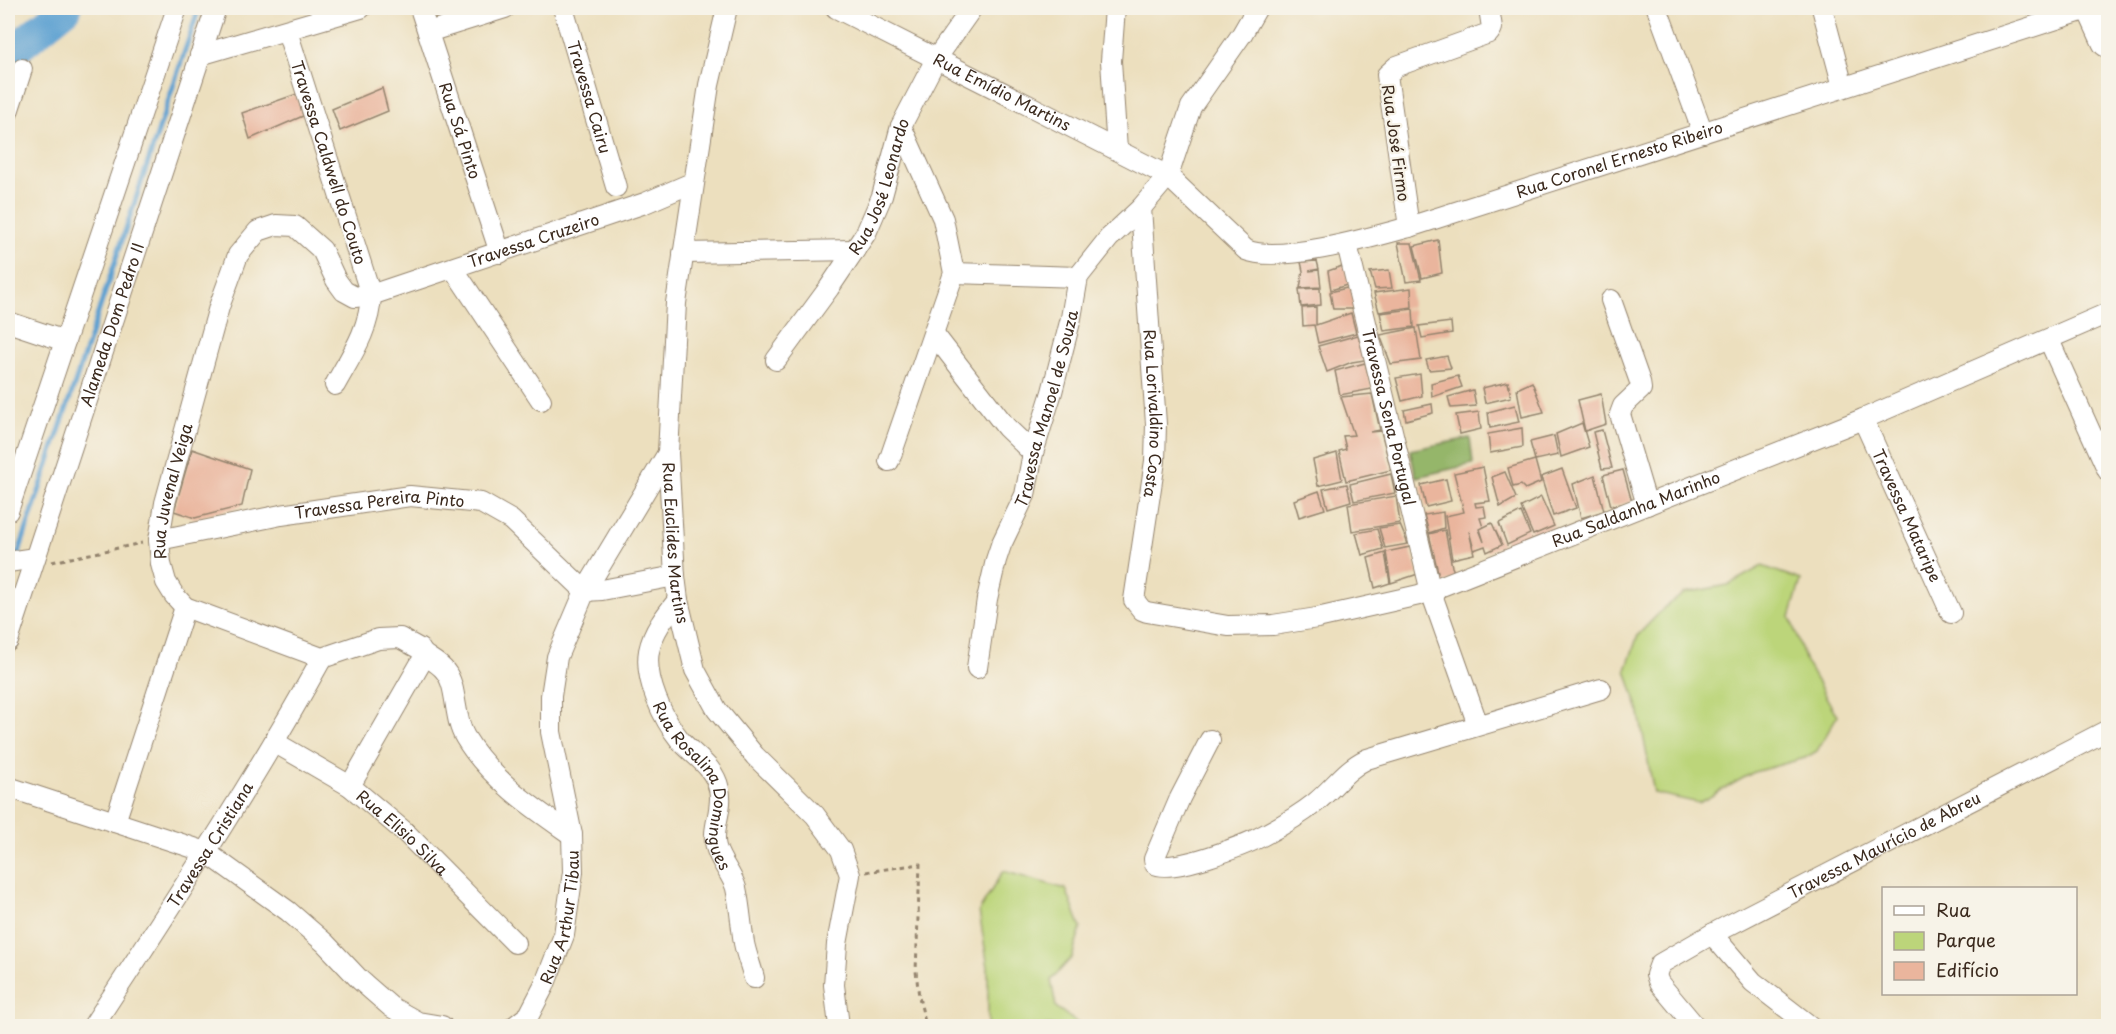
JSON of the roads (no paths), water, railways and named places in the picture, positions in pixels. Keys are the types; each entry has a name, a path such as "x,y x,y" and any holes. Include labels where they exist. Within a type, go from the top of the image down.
{"main road":[{"path":"2092,8 2109,40"}],"street":[{"path":"8,511 177,8"},
{"name":"Alameda Dom Pedro II","path":"8,640 25,561 216,8"},
{"path":"200,55 361,8"},
{"name":"Rua Sá Pinto","path":"420,8 500,253"},
{"path":"428,32 505,8"},
{"name":"Travessa Cairu","path":"563,8 616,187"},
{"name":"Rua Euclides Martins","path":"727,8 709,85 676,303 668,453 675,576 678,600 695,670 717,710 748,748 815,815 841,850 850,875 837,944 834,985 838,1026"},
{"name":"Rua Emídio Martins","path":"836,8 1168,176"},
{"name":"Rua José Leonardo","path":"776,360 866,233 882,196 901,126 936,58 972,8"},
{"path":"1115,8 1112,61 1117,150"},
{"path":"1168,176 1191,107 1242,34 1257,8"},
{"path":"1657,8 1703,133"},
{"path":"1822,8 1843,87"},
{"name":"Rua Coronel Ernesto Ribeiro","path":"1168,176 1246,250 1253,253 1281,254 1347,244 1409,227 2092,8"},
{"name":"Rua José Firmo","path":"1409,227 1386,75 1398,66 1489,33 1492,28 1490,14"},
{"name":"Travessa Caldwell do Couto","path":"287,31 371,295"},
{"path":"8,112 22,69"},
{"path":"889,461 954,273 943,219 901,126"},
{"name":"Travessa Manoel de Souza","path":"976,668 996,560 1025,495 1033,453 1068,329 1077,277 1109,238 1142,208 1168,176"},
{"name":"Travessa Cruzeiro","path":"371,295 645,204 694,182"},
{"name":"Rua Lorivaldino Costa","path":"1142,208 1156,433 1155,461 1134,600 1142,610 1147,612"},
{"name":"Rua Juvenal Veiga","path":"185,607 166,582 161,564 159,540 165,503 219,307 238,255 258,231 276,225 295,226 322,250 336,280 344,291 355,297 371,295"},
{"name":"Travessa Sena Portugal","path":"1347,244 1431,592 1478,725"},
{"path":"683,253 855,250"},
{"path":"453,268 541,400"},
{"path":"954,273 1077,277"},
{"path":"335,385 364,331 371,295"},
{"path":"1611,300 1640,382 1641,389 1623,406 1620,414 1647,505"},
{"name":"Rua Saldanha Marinho","path":"1147,612 1228,626 1273,625 1317,618 1431,592 1863,419 2109,314"},
{"path":"8,322 65,341"},
{"path":"934,334 1006,427 1033,453"},
{"path":"2049,340 2109,471"},
{"name":"Travessa Mataripe","path":"1863,419 1951,613"},
{"name":"Rua Arthur Tibau","path":"515,1026 529,1015 544,986 564,934 573,872 572,835 551,732 550,696 557,657 585,591 668,453"},
{"name":"Travessa Pereira Pinto","path":"159,540 281,514 410,496 481,503 511,520 585,591"},
{"path":"585,591 602,590 675,576"},
{"name":"Rua Rosalina Domingues","path":"678,600 658,627 649,652 649,671 656,699 667,720 680,739 711,770 717,781 720,803 716,846 721,861 736,887 744,944 754,978"},
{"path":"115,822 185,607 322,658 378,639 400,638 416,645 423,654 444,670 450,679 456,715 463,734 488,768 546,817 572,835"},
{"path":"350,786 423,659 423,654"},
{"name":"Travessa Cristiana","path":"93,1026 206,852 274,742 322,658"},
{"path":"1210,740 1180,798 1154,859 1155,864 1159,866 1174,866 1221,853 1264,836 1315,804 1355,764 1367,759 1601,689"},
{"name":"Travessa Maurício de Abreu","path":"1695,1026 1659,983 1656,975 1660,963 2109,730"},
{"name":"Rua Elisio Silva","path":"274,742 350,786 406,833 515,943"},
{"path":"8,787 206,852 288,911 325,943 360,980 391,1007 418,1022 442,1026"},
{"path":"1712,934 1753,982 1810,1026"}],"waterway":[{"path":"8,59 18,47 66,8"},
{"path":"18,555 199,8"},
{"path":"8,588 15,566"}]}
